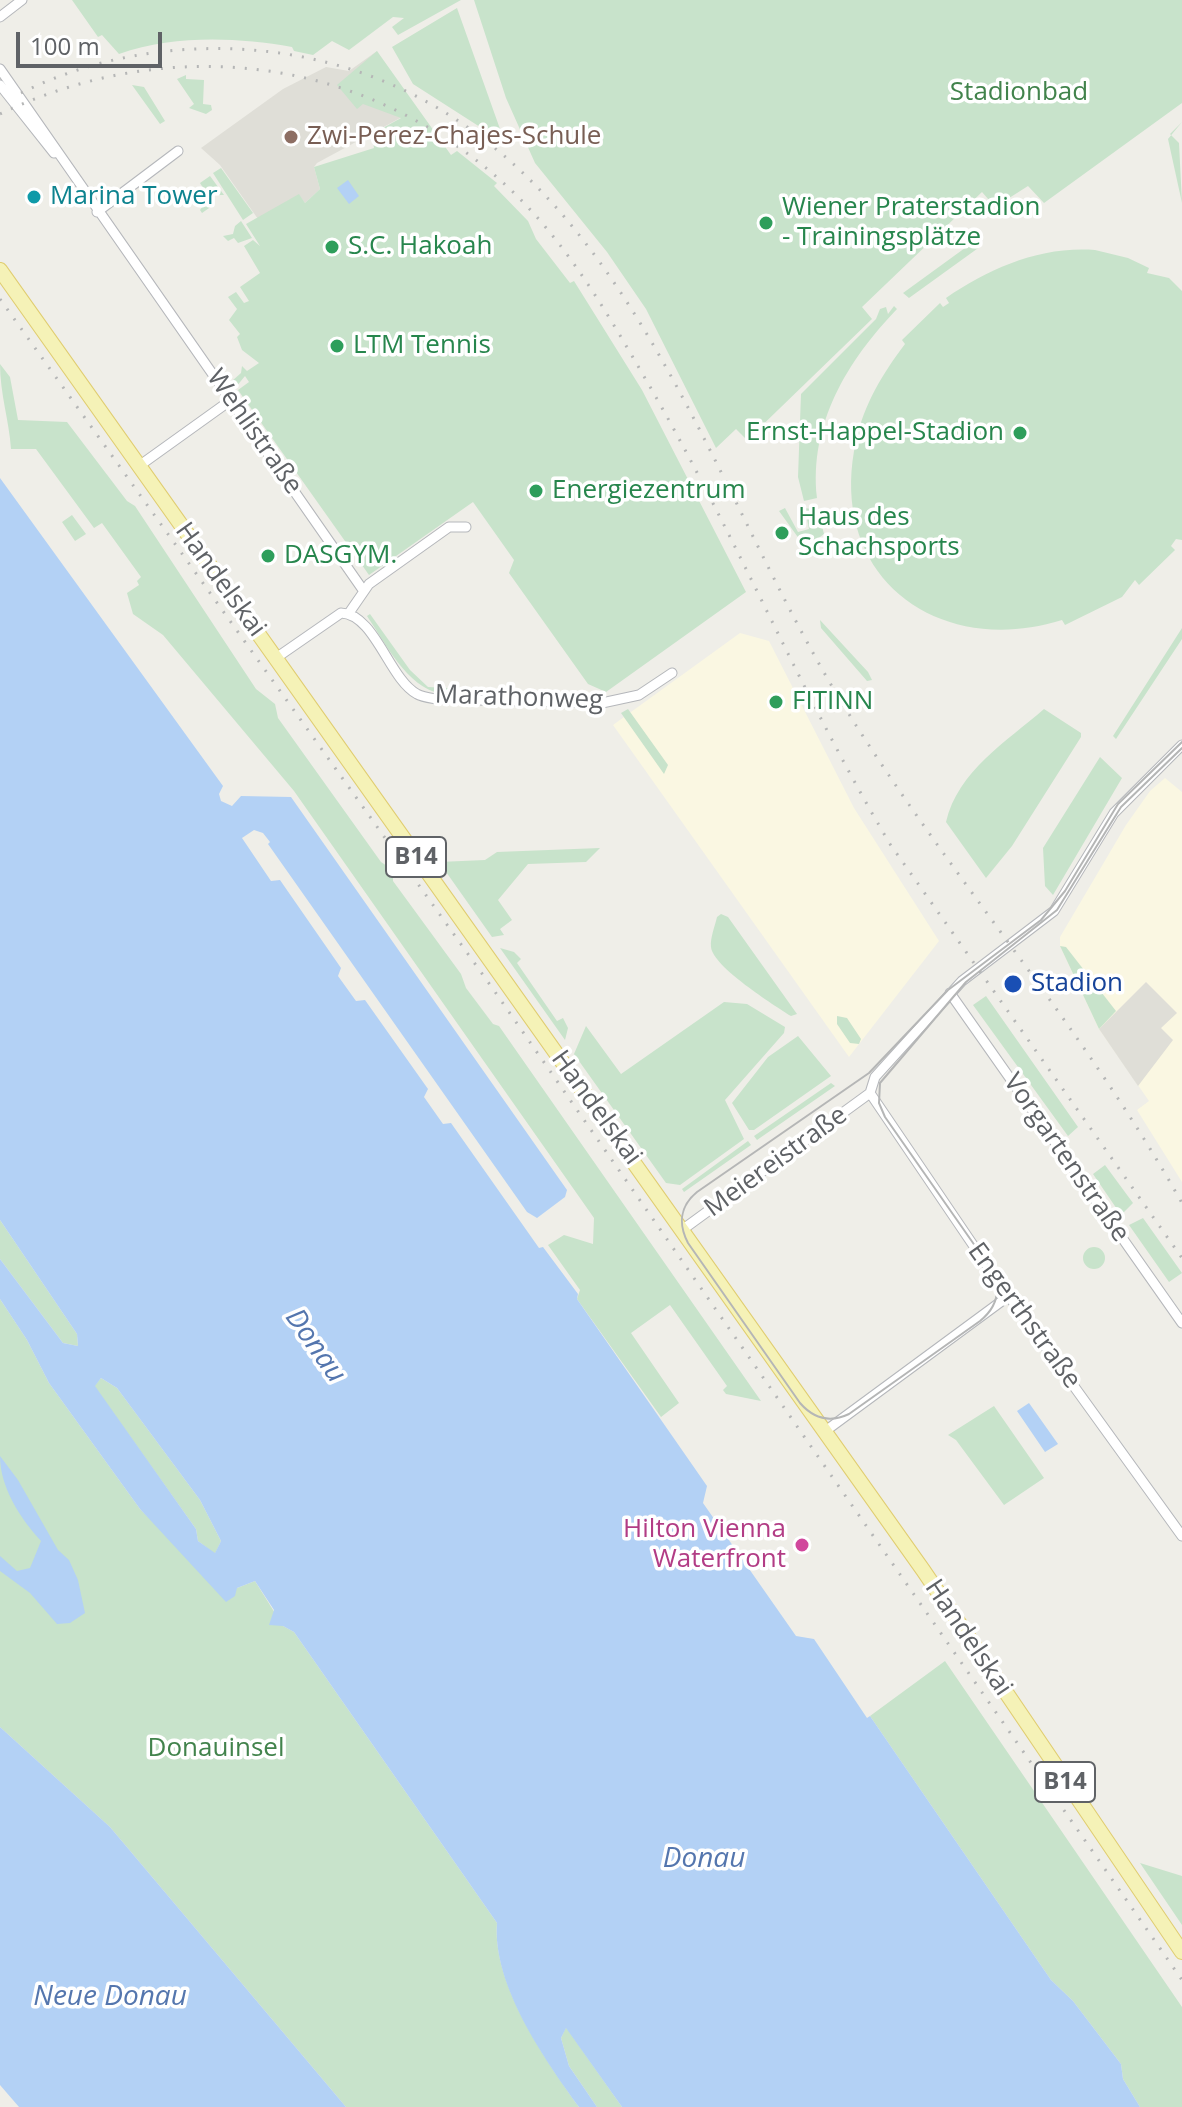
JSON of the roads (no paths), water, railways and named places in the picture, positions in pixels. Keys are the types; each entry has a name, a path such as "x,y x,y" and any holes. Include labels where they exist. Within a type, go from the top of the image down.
{"main road":[{"name":"Handelskai","path":"0,270 923,1570 1182,1952"}],"street":[{"path":"0,17 22,0"},
{"name":"Wehlistraße","path":"0,69 363,590"},
{"name":"Wehlistraße","path":"0,85 72,174"},
{"path":"97,212 178,151"},
{"path":"139,466 231,400"},
{"path":"276,658 334,617 349,613 363,590 449,527 466,527"},
{"name":"Marathonweg","path":"349,613 365,625 404,682 417,694 436,699 602,703 639,695 672,673"},
{"path":"870,1093 875,1077 950,993 1054,911 1114,813 1182,745"},
{"name":"Vorgartenstraße","path":"950,993 1182,1323"},
{"name":"Meiereistraße","path":"682,1230 870,1093"},
{"name":"Engerthstraße","path":"870,1093 879,1112 1182,1536"},
{"path":"824,1432 1010,1295"}],"water":[{"path":"348,180 359,196 349,204 337,188"},
{"name":"Donau","path":"0,478 223,786 219,794 221,801 232,806 241,796 291,797 567,1190 565,1197 537,1218 527,1212 268,844 270,842 263,833 254,830 242,838 271,881 280,880 341,968 338,976 356,1001 365,1000 428,1089 424,1097 443,1124 451,1123 539,1248 543,1247 578,1294 577,1299 707,1486 703,1503 796,1636 814,1639 867,1718 870,1716 1051,1980 1073,2001 1121,2064 1123,2079 1140,2107 622,2107 566,2028 561,2038 569,2066 597,2107 579,2107 523,2020 503,1971 497,1923 294,1632 283,1626 269,1625 274,1610 255,1581 237,1588 235,1596 226,1602 140,1509 49,1383 27,1340 0,1299 0,1259 63,1343 78,1346 77,1334 0,1220","holes":["101,1378 117,1388 200,1500 221,1541 215,1553 198,1541 196,1529 95,1386"]},
{"path":"1029,1403 1058,1444 1045,1452 1017,1411"},
{"path":"0,1456 18,1480 58,1550 69,1560 78,1580 85,1613 70,1623 57,1624 30,1593 0,1571 0,1556 17,1571 30,1568 41,1541 7,1490"},
{"name":"Neue Donau","path":"0,1727 110,1827 346,2107 19,2107 0,2085"}],"tram line":[{"path":"1182,742 1118,804 1065,891 1041,920 948,990 869,1073 697,1192 687,1203 682,1222 688,1243 800,1403 811,1413 829,1419 849,1414 990,1311 997,1293 994,1273 885,1117 879,1103 880,1083 966,982 1057,910 1121,807 1182,748"}],"railway":[{"path":"21,93 87,67 121,58 191,49 263,51 298,56 407,92 497,150 573,227 636,317 692,415 794,617 847,711 930,834 1104,1077 1182,1203"},
{"path":"0,114 66,88 134,72 204,66 275,72 340,88 402,114 460,148 512,191 567,255 642,373 890,844 1182,1258"},
{"path":"0,299 493,989 1182,1980"}],"place":[{"name":"Zwi-Perez-Chajes-Schule","path":"291,137"},
{"name":"Marina Tower","path":"34,197"},
{"name":"Wiener Praterstadion - Trainingsplätze","path":"766,223"},
{"name":"S.C. Hakoah","path":"332,247"},
{"name":"LTM Tennis","path":"337,346"},
{"name":"Ernst-Happel-Stadion","path":"1020,433"},
{"name":"Energiezentrum","path":"536,491"},
{"name":"Haus des Schachsports","path":"782,533"},
{"name":"DASGYM.","path":"268,556"},
{"name":"FITINN","path":"776,702"},
{"name":"Stadion","path":"1013,984"},
{"name":"Hilton Vienna Waterfront","path":"802,1545"}],"park label":[{"name":"Stadionbad","path":"1019,93"},
{"name":"Donauinsel","path":"216,1749"}]}
